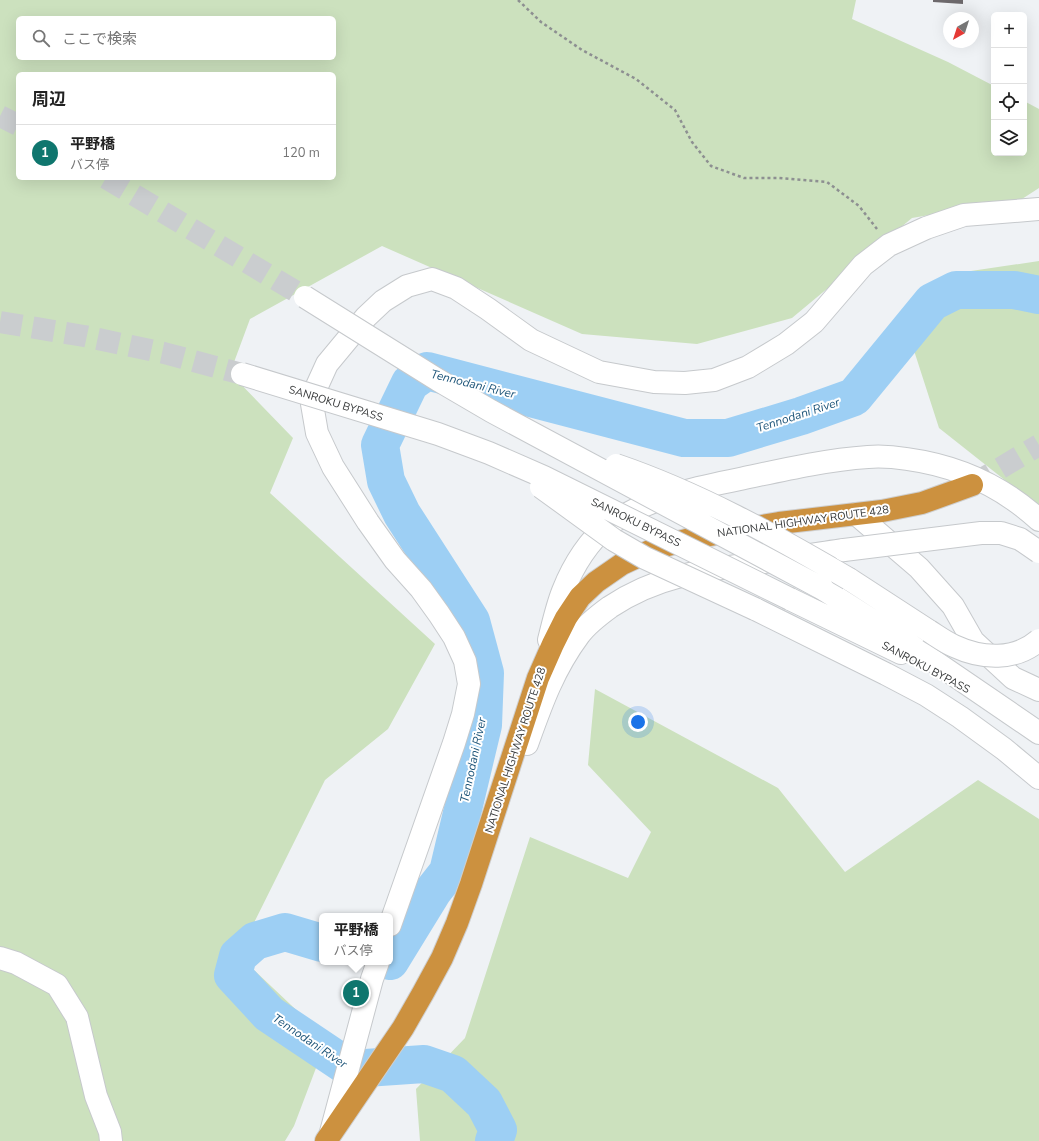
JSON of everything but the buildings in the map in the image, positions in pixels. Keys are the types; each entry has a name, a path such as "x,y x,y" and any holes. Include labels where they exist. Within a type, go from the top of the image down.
{"highway":[{"name":"NATIONAL HIGHWAY ROUTE 428","path":"329,1139 390,1047 423,993 442,958 471,884 538,678 566,618 580,597 596,582 622,564 654,549 693,538 779,523 882,511 922,503 972,485"}],"street":[{"path":"393,916 454,743 463,714 469,684 465,661 454,637 421,589 395,560 368,522 333,467 317,433 312,404 317,386 327,364 366,317 383,301 407,286 432,279 456,288 531,340 598,372 654,382 685,383 714,380 748,366 786,344 814,322 863,265 889,245 926,228 964,215 1039,209"},
{"name":"SANROKU BYPASS","path":"305,298 491,411 823,589 900,638 1039,733"},
{"name":"SANROKU BYPASS","path":"242,374 438,434 544,477 892,648 1012,714"},
{"path":"550,443 674,487 734,514 797,548 849,579 953,645 973,653 995,656 1014,654 1032,646 1039,640"},
{"path":"488,453 520,472 614,540 645,558 755,609 926,695 960,716 1004,749 1039,778"},
{"path":"538,678 563,590 576,564 590,542 610,524 635,509 666,496 701,487 842,459 870,457 896,458 924,461 972,476 1011,498 1039,520"},
{"path":"856,514 919,568 953,606 973,641 1013,678 1039,690"},
{"path":"471,884 492,841 553,676 565,654 580,634 597,616 618,602 639,590 663,580 715,568 981,533 1001,534 1020,540 1039,552"},
{"path":"0,958 16,963 57,985 77,1017 96,1096 110,1132 111,1141"},
{"path":"329,1139 377,965"}],"path":[{"path":"518,0 541,22 582,50 636,79 674,110 692,142 711,166 744,178 779,178 827,182 859,206 889,245"}],"green space":[{"path":"0,0 856,0 852,19 948,62 991,84 991,156 1027,156 1027,103 1039,109 1039,188 1022,199 912,218 792,318 697,344 582,334 382,246 250,319 230,373 293,438 270,493 435,644 388,729 325,780 238,955 327,1039 294,1126 285,1141 0,1141"},
{"path":"1039,261 1039,507 939,428 908,332 944,275"},
{"path":"595,689 778,788 845,872 978,780 1039,819 1039,1141 420,1141 416,1089 465,1038 530,837 628,878 651,832 588,765"}],"waterway":[{"name":"Tennodani River","path":"393,956 433,891 448,872 483,725 485,673 471,621 402,514 386,481 380,445 410,383 427,371 684,438 728,438 801,416 854,397 932,302 956,290 1014,290 1039,295"},
{"name":"Tennodani River","path":"319,942 285,932 255,941 238,956 233,975 269,1014 351,1069 424,1064 453,1074 484,1103 498,1130 494,1141"}],"tunnel":[{"path":"0,116 16,124"},
{"path":"109,180 305,297"},
{"path":"0,322 84,336 164,353 242,374"},
{"path":"972,485 1039,445"}],"place":[{"name":"平野橋","path":"356,993"}]}
